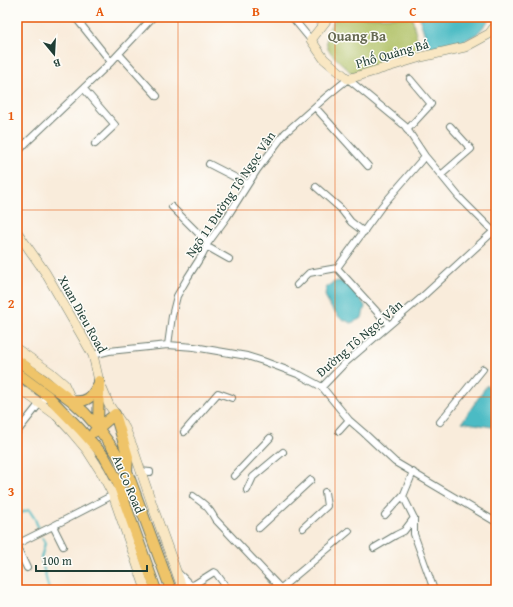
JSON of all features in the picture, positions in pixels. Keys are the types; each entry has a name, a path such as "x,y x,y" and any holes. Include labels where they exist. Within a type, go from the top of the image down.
{"main road":[{"name":"Au Co Road","path":"17,360 72,401 85,413 115,451 127,471 171,590"},
{"name":"Au Co Road","path":"17,373 48,396 104,456 116,478 156,590"},
{"path":"72,401 82,401 92,396 99,381"},
{"path":"98,428 99,381"},
{"path":"88,438 115,414 128,457 127,471"}],"street":[{"path":"75,17 111,62"},
{"path":"17,153 119,54 153,17"},
{"path":"292,17 311,40 329,17"},
{"name":"Phố Quảng Bá","path":"311,40 324,59 348,79 422,57 464,47 489,34 496,25"},
{"path":"119,54 157,96"},
{"path":"348,79 405,126 425,156 459,197 495,230"},
{"name":"Ngõ 11 Đường Tô Ngọc Vân","path":"168,345 172,316 177,296 207,244 227,217 257,170 278,147 285,133 348,79"},
{"path":"407,130 431,104 410,79"},
{"path":"84,89 115,125 95,144"},
{"path":"315,107 368,166"},
{"path":"441,175 471,148 450,126"},
{"path":"297,285 310,272 337,268 382,206 425,156"},
{"path":"209,164 248,184"},
{"path":"316,187 340,208 351,222 364,232"},
{"path":"172,206 207,244 229,259"},
{"name":"Đường Tô Ngọc Vân","path":"93,355 109,351 168,345 194,347 247,356 263,361 300,374 322,387 344,364 426,294 495,230"},
{"name":"Xuan Dieu Road","path":"17,232 45,272 93,355 99,381 109,405 115,414"},
{"path":"337,268 389,325"},
{"name":"Au Co Road","path":"17,349 50,372 64,384 72,401"},
{"path":"440,422 484,369"},
{"name":"Au Co Road","path":"17,387 56,415 87,450 101,472 113,495 146,590"},
{"path":"322,387 349,420 364,432 395,462 496,522"},
{"path":"184,432 218,393 232,398"},
{"path":"17,432 40,403 48,396"},
{"name":"Au Co Road","path":"115,414 125,428 133,448 184,590"},
{"path":"339,431 349,420"},
{"path":"234,476 270,438"},
{"path":"247,490 253,477 283,452"},
{"path":"140,471 150,472"},
{"path":"385,515 403,496 413,472"},
{"path":"259,528 311,480"},
{"path":"303,528 327,506 324,492"},
{"path":"17,544 113,495"},
{"path":"192,496 209,509 215,519 282,589 349,531"},
{"path":"403,496 414,518 414,534 434,590"},
{"path":"374,548 404,531 414,518"},
{"path":"53,526 63,546"},
{"path":"17,547 27,568"},
{"path":"176,570 192,585 216,572 227,588"}],"green space":[{"path":"337,17 412,17 421,55 352,74 328,49 328,32"}],"water":[{"path":"419,17 492,17 477,34 462,42 433,50 430,49 428,45"},
{"path":"338,281 348,284 365,306 362,318 351,323 340,318 329,305 325,295 326,288 332,283"},
{"path":"487,385 496,395 496,416 492,427 462,422"}],"waterway":[{"path":"17,514 29,510 38,527"},
{"path":"42,538 45,543 41,558 49,590"}],"district":[{"name":"Quang Ba","path":"357,36"}]}
